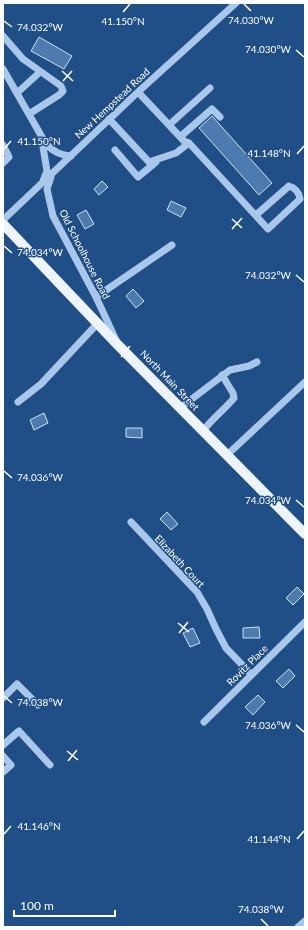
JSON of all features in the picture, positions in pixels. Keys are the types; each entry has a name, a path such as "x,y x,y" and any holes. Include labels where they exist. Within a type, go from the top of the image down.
{"main road":[{"name":"North Main Street","path":"3,224 180,408 305,534"}],"street":[{"name":"New Hempstead Road","path":"3,220 109,119 236,3"},
{"path":"3,36 23,59 61,86 63,91 29,114"},
{"path":"3,69 40,135 52,151 62,155 71,156"},
{"path":"17,93 40,72"},
{"path":"169,125 210,88"},
{"path":"138,92 180,137 189,143 268,229 300,199 299,194 293,187 289,186 256,215"},
{"path":"180,137 212,108 220,117"},
{"path":"109,119 149,162 176,153 189,143"},
{"path":"40,135 44,149 47,171 41,184"},
{"path":"3,145 9,157 3,163"},
{"path":"115,150 138,177 161,158"},
{"name":"Old Schoolhouse Road","path":"54,172 47,189 52,216 96,297 118,344"},
{"path":"96,297 172,245"},
{"path":"18,402 42,384 98,323"},
{"path":"180,408 230,370 237,367 249,366 257,362"},
{"path":"203,431 234,398 233,393 222,375"},
{"path":"226,455 305,382"},
{"name":"Elizabeth Court","path":"131,522 197,592 226,648 251,674"},
{"name":"Rovitz Place","path":"204,722 305,622"},
{"path":"3,698 18,684 38,705"},
{"path":"3,745 19,730 50,764"},
{"path":"3,756 11,764 3,772"},
{"path":"298,927 305,921"}],"building":[{"path":"39,37 72,56 64,69 31,51"},
{"path":"212,116 272,183 259,195 199,128"},
{"path":"102,181 108,187 99,195 94,189"},
{"path":"171,201 186,208 181,217 167,210"},
{"path":"86,210 94,224 85,229 77,215"},
{"path":"133,289 144,301 136,308 126,296"},
{"path":"44,413 48,423 34,430 30,420"},
{"path":"126,428 142,428 142,438 126,437"},
{"path":"167,512 178,524 171,530 160,519"},
{"path":"297,587 304,594 293,605 286,598"},
{"path":"259,627 260,638 243,638 243,628"},
{"path":"193,628 200,643 190,647 183,633"},
{"path":"289,669 295,676 283,688 276,681"},
{"path":"258,695 265,702 253,715 245,707"}]}
